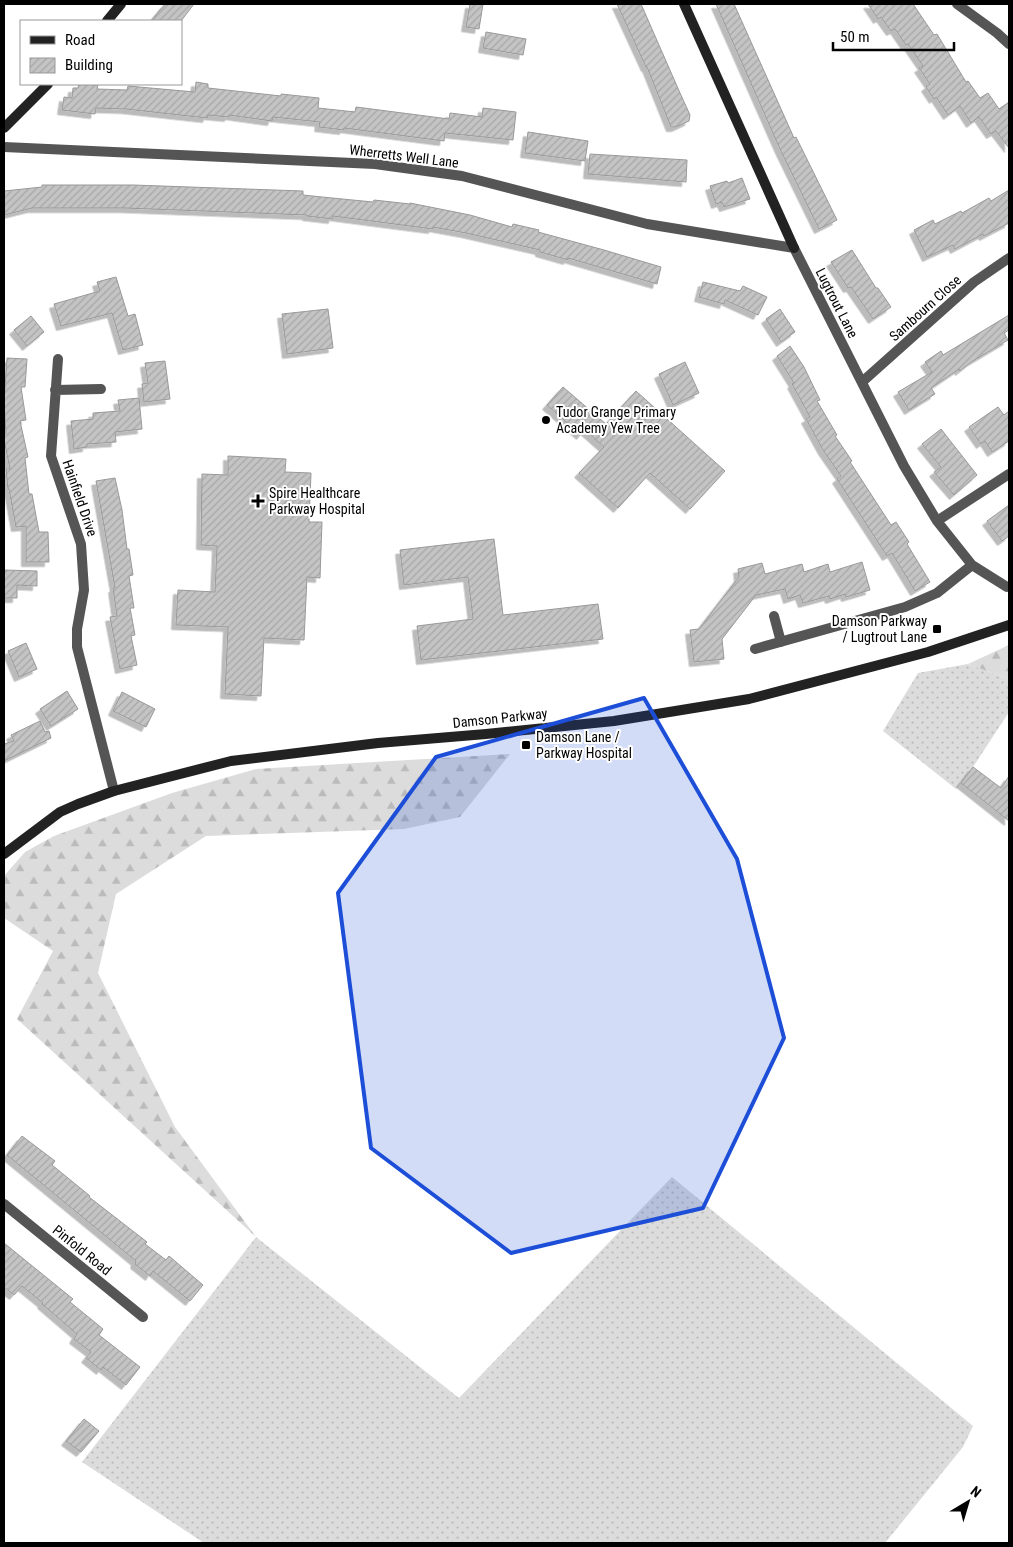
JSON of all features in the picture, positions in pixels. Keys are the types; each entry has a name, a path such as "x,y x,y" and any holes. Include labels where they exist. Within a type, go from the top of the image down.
{"street":[{"path":"108,20 121,4"},
{"name":"Lugtrout Lane","path":"684,4 794,248 904,466 937,521 972,565 1007,587"},
{"path":"957,4 1009,44"},
{"path":"4,128 47,85"},
{"name":"Wherretts Well Lane","path":"4,147 375,164 462,176 647,224 794,248"},
{"name":"Sambourn Close","path":"862,382 974,282 1009,258"},
{"name":"Hainfield Drive","path":"58,358 51,456 81,544 84,590 77,629 77,647 114,791"},
{"path":"55,390 101,389"},
{"path":"937,521 1009,474"},
{"path":"755,649 905,607 937,593 972,565"},
{"path":"774,616 782,642"},
{"name":"Damson Parkway","path":"4,854 60,812 114,791 230,761 378,743 614,721 749,699 928,652 1009,625"},
{"name":"Pinfold Road","path":"4,1204 143,1317"}],"highlighted area":[{"path":"644,698 737,859 784,1038 703,1208 511,1253 371,1148 338,893 436,757"}],"green space":[{"path":"1009,645 1009,679 968,664"},
{"path":"968,664 1009,679 1009,712 973,767 956,789 883,731 918,673"},
{"path":"510,754 460,817 404,829 206,836 116,894 98,973 175,1127 256,1237 17,1019 53,951 4,918 4,876 25,852 54,836 172,793 256,769"},
{"path":"672,1177 973,1426 963,1447 885,1543 204,1543 82,1462 256,1237 459,1398"}],"building":[{"path":"165,4 194,4 182,20 152,20"},
{"path":"470,4 483,4 479,29 466,27"},
{"path":"617,4 641,4 690,115 689,121 676,127 671,127 647,67"},
{"path":"716,4 734,4 794,138 796,137 837,220 819,229 780,149"},
{"path":"868,4 913,4 934,35 937,34 966,82 968,81 980,98 988,93 999,109 1009,102 1009,148 996,131 991,134 979,117 971,123 960,106 948,115 936,97 934,99 926,87 930,84 919,68 923,66 908,44 906,45 895,29 891,31 881,17 878,19"},
{"path":"486,32 526,39 523,55 483,48"},
{"path":"196,82 208,84 208,88 319,98 318,108 355,112 356,107 449,119 450,113 482,117 483,108 516,112 513,140 445,133 444,141 344,128 344,130 319,127 320,122 273,117 272,121 229,115 229,117 208,115 207,118 126,109 96,108 95,114 62,110 64,97 72,98 73,88 78,88 79,85 98,85 97,89 127,90 128,86 195,92"},
{"path":"528,132 588,141 585,161 525,153"},
{"path":"590,154 687,160 686,182 588,174"},
{"path":"742,178 750,199 724,207 722,202 716,204 710,186"},
{"path":"42,185 133,185 303,191 303,195 373,202 374,200 410,203 470,215 512,227 513,224 539,230 538,232 661,267 657,284 568,258 568,260 540,252 540,250 466,233 433,227 433,229 333,216 333,219 307,215 125,208 32,208 4,215 4,191 42,187"},
{"path":"1009,190 1009,223 955,249 953,245 927,257 914,230 933,220 935,224 961,211 962,213 989,198 991,201"},
{"path":"852,250 876,288 878,288 891,307 873,319 851,287 848,288 831,262"},
{"path":"116,277 128,316 135,314 143,345 123,350 112,313 61,326 54,304 100,291 97,282"},
{"path":"703,282 740,291 743,286 767,297 758,315 725,300 724,304 699,297"},
{"path":"328,309 333,348 287,354 282,314"},
{"path":"780,309 795,332 781,342 766,319"},
{"path":"1009,315 1009,330 1004,333 1008,340 931,388 935,394 909,410 898,392 932,372 925,362 941,351 943,355"},
{"path":"31,316 44,332 27,346 14,330"},
{"path":"790,346 804,367 820,400 817,401 837,435 835,436 852,461 850,462 891,525 896,522 930,582 915,591 892,553 887,556 837,479 841,476 823,450 806,419 810,417 792,384 794,383 777,356"},
{"path":"7,358 27,359 25,387 21,387 26,420 20,421 28,457 25,458 29,494 32,494 39,532 48,532 49,562 26,562 26,526 16,527 8,489 6,469 10,469 4,439 6,434 4,403"},
{"path":"165,361 170,399 144,402 142,384 148,383 145,363"},
{"path":"685,362 699,393 673,405 659,374"},
{"path":"563,387 606,424 636,391 725,471 690,509 650,473 618,508 579,473 604,447 585,430 581,435 547,405"},
{"path":"139,398 142,429 115,432 116,442 87,444 87,447 74,449 71,421 93,419 93,413 120,411 118,400"},
{"path":"998,407 1004,415 1009,411 1009,441 992,452 985,441 981,444 969,427"},
{"path":"941,429 977,475 954,495 934,472 941,467 922,444"},
{"path":"228,456 286,459 285,472 311,473 309,522 322,522 320,578 307,577 304,640 264,638 261,696 225,694 228,627 176,625 178,590 215,592 217,546 201,545 202,474 228,475"},
{"path":"115,478 133,575 129,576 134,608 130,608 135,635 131,636 137,665 120,669 110,617 117,616 113,588 115,588 96,481"},
{"path":"1009,505 1009,536 1002,541 987,521"},
{"path":"494,539 503,615 598,604 603,639 421,660 417,626 473,619 468,577 404,585 400,550"},
{"path":"862,562 870,590 846,597 845,594 830,599 829,596 803,603 800,595 788,599 785,589 756,595 722,639 724,659 694,662 690,630 699,629 739,577 738,569 762,563 765,574 802,564 804,572 828,564 830,572"},
{"path":"4,570 37,571 37,586 17,585 17,598 4,598"},
{"path":"26,643 37,669 19,677 8,651"},
{"path":"67,691 78,709 51,726 40,709"},
{"path":"122,692 155,709 146,727 113,711"},
{"path":"40,721 45,732 49,731 51,738 4,761 4,744 14,741 11,735"},
{"path":"973,767 1001,788 1009,776 1009,821 961,783"},
{"path":"22,1136 55,1161 52,1165 89,1197 147,1242 145,1244 166,1260 169,1256 203,1285 190,1301 153,1271 150,1276 135,1264 136,1261 7,1155"},
{"path":"4,1243 73,1299 70,1302 103,1329 99,1335 140,1367 126,1385 103,1367 101,1370 86,1358 91,1352 74,1339 77,1334 22,1286 14,1295 4,1287"},
{"path":"84,1419 99,1431 81,1452 66,1441"}],"place":[{"name":"Tudor Grange Primary Academy Yew Tree","path":"546,420"},
{"name":"Spire Healthcare Parkway Hospital","path":"258,501"},
{"name":"Damson Parkway / Lugtrout Lane","path":"937,629"},
{"name":"Damson Lane / Parkway Hospital","path":"526,745"}]}
